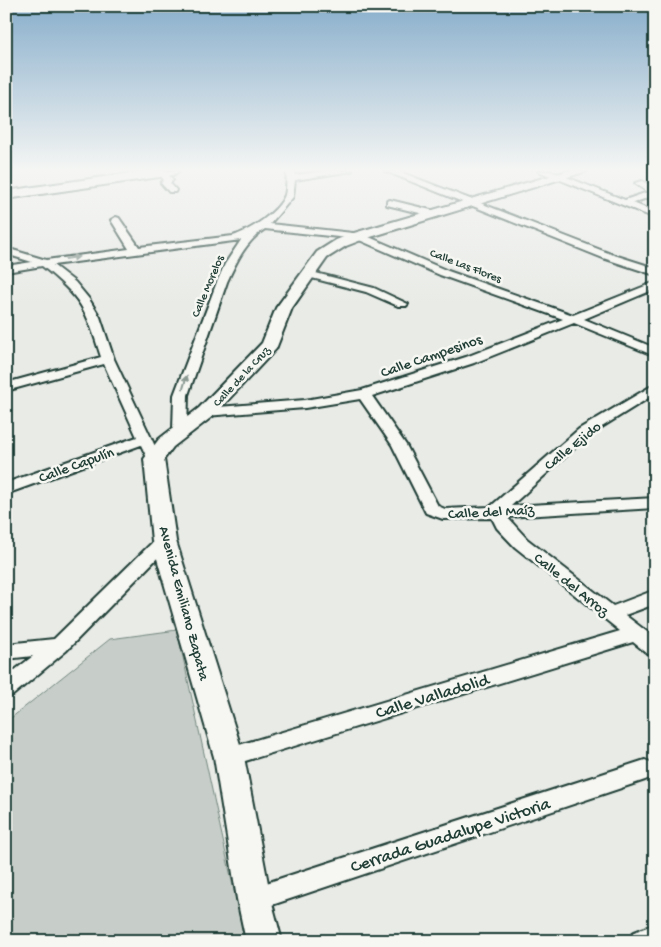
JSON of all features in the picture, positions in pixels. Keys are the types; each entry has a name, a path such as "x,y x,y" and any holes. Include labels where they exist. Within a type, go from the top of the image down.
{"main road":[{"name":"Calle de la Cruz","path":"150,449 166,443 180,430 206,412 270,346 284,308 308,274 327,252 359,236 432,215"},
{"name":"Avenida Emiliano Zapata","path":"150,449 164,541 229,757 254,899 264,941"}],"street":[{"name":"Calle Morelos","path":"180,430 181,395 188,370 230,264 250,234 263,226 273,215"},
{"path":"504,215 607,256 655,272"},
{"path":"116,220 136,251"},
{"name":"Calle Las Flores","path":"263,226 359,236 444,273 573,319 655,352"},
{"path":"6,269 44,262 234,239 250,234"},
{"path":"6,251 44,262"},
{"name":"Avenida Emiliano Zapata","path":"44,262 71,284 94,317 108,359 150,449"},
{"path":"308,274 370,290 402,304"},
{"name":"Calle Campesinos","path":"206,412 305,404 364,394 470,360 655,286"},
{"path":"6,387 108,359"},
{"name":"Calle Ejido","path":"496,511 584,432 655,388"},
{"name":"Calle del Maíz","path":"364,394 399,445 432,509 443,514 655,502"},
{"name":"Calle Capulín","path":"6,489 150,449"},
{"name":"Calle del Arroz","path":"496,511 503,524 521,543 655,649"},
{"path":"6,689 59,646 164,541"},
{"path":"610,614 655,597"},
{"name":"Calle Valladolid","path":"229,757 635,634"},
{"path":"6,652 59,646"},
{"name":"Cerrada Guadalupe Victoria","path":"254,899 645,770"},
{"path":"643,941 655,936"}],"shaded area":[{"path":"177,630 245,941 6,941 6,722 110,639"}]}
